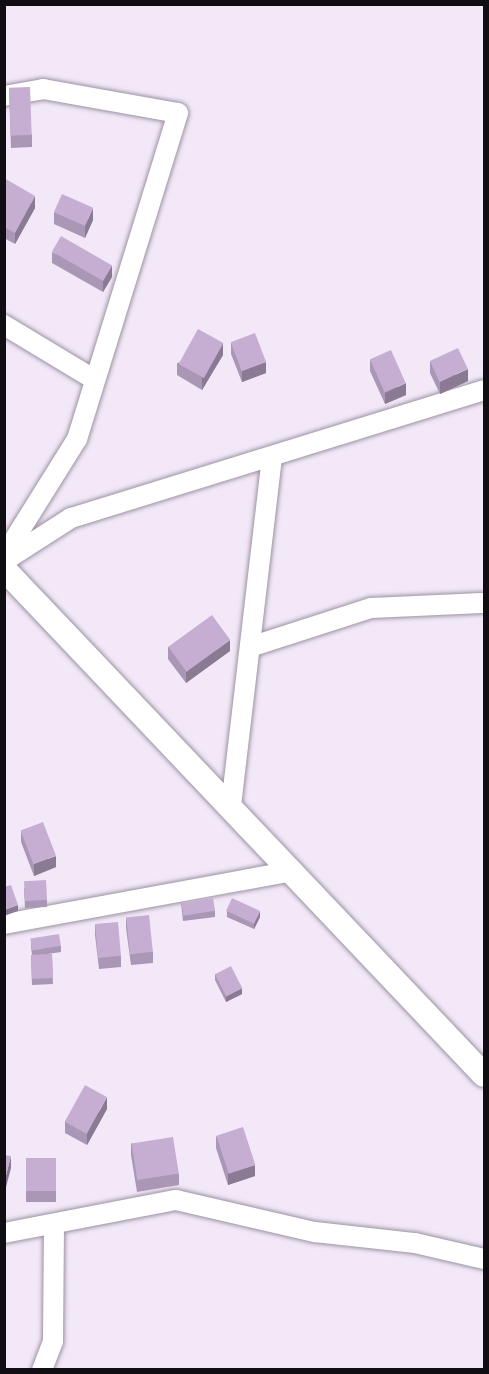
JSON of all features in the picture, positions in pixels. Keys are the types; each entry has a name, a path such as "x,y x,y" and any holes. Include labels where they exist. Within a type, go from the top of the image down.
{"street":[{"path":"4,96 43,89 178,113 77,439 4,556"},
{"path":"4,325 95,380"},
{"path":"4,561 71,518 272,458 484,390"},
{"path":"231,806 272,458"},
{"path":"4,569 293,870 484,1075"},
{"path":"250,647 371,608 482,603"},
{"path":"4,924 293,870"},
{"path":"4,1233 176,1200 315,1232 415,1243 484,1259"},
{"path":"42,1370 54,1341 54,1224"}],"building":[{"path":"30,87 32,135 11,136 9,88"},
{"path":"4,178 35,196 15,233 4,227"},
{"path":"62,194 93,208 85,226 54,212"},
{"path":"61,236 112,266 103,281 52,252"},
{"path":"198,329 223,343 204,378 179,364"},
{"path":"255,333 266,362 242,371 231,342"},
{"path":"458,348 468,369 440,382 430,361"},
{"path":"391,350 406,383 385,392 370,359"},
{"path":"212,615 230,640 187,672 168,647"},
{"path":"43,822 56,856 33,864 21,831"},
{"path":"46,880 47,900 25,901 24,881"},
{"path":"11,885 18,905 4,910 4,887"},
{"path":"213,898 215,911 183,916 181,903"},
{"path":"232,898 260,911 254,924 226,911"},
{"path":"149,915 153,952 130,954 126,917"},
{"path":"118,922 121,956 98,958 95,924"},
{"path":"59,934 61,946 32,950 30,939"},
{"path":"52,954 53,978 32,979 31,955"},
{"path":"231,966 242,988 226,996 215,974"},
{"path":"85,1085 107,1097 87,1134 65,1122"},
{"path":"243,1127 255,1165 229,1174 216,1136"},
{"path":"173,1137 179,1174 137,1180 132,1144"},
{"path":"4,1155 11,1156 5,1179 4,1179"},
{"path":"26,1158 56,1158 56,1191 26,1191"}]}
